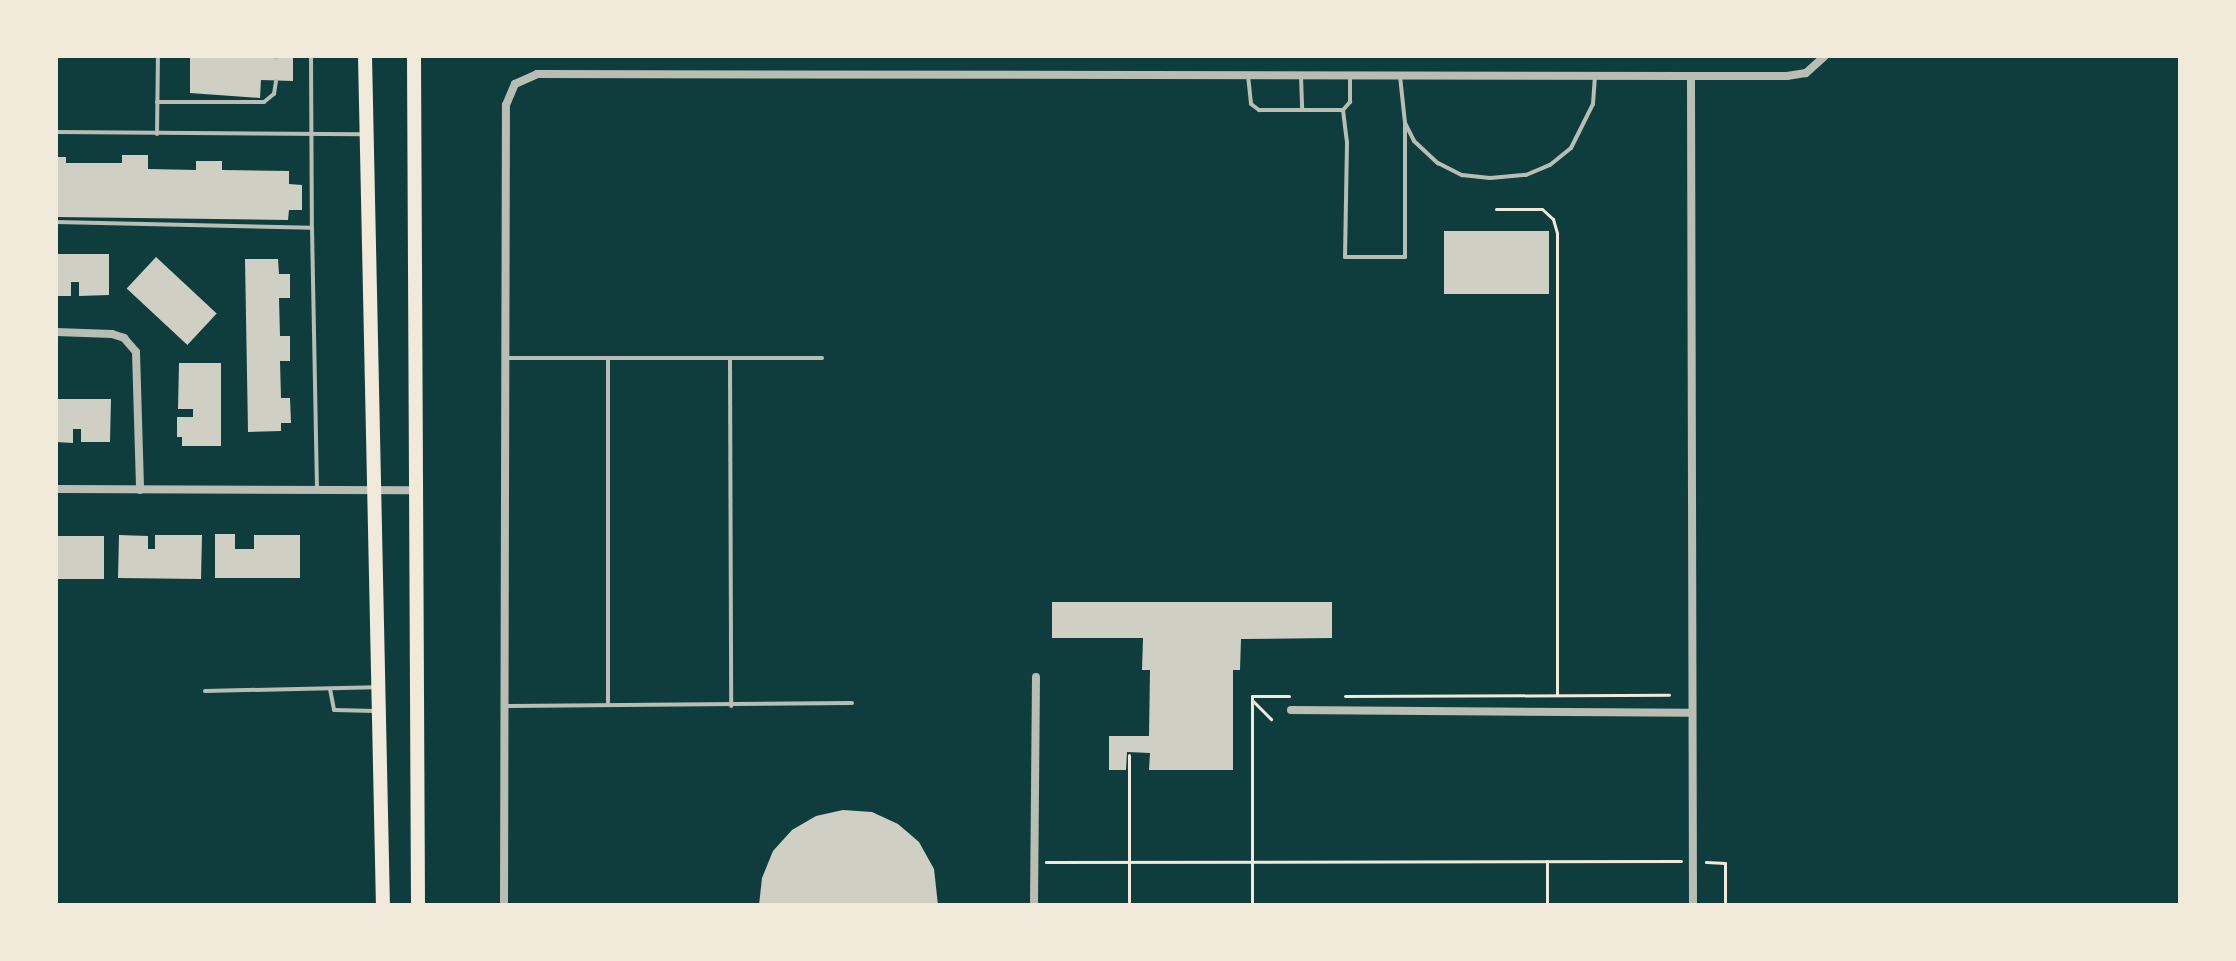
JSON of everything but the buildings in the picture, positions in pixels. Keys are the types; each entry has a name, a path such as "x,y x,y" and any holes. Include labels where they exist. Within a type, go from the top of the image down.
{"main road":[{"path":"365,56 383,905"},
{"path":"414,56 413,490 418,905"}],"street":[{"path":"504,905 506,105 515,84 537,74 1691,76 1806,73 1825,56"},
{"path":"1691,76 1693,905"},
{"path":"56,332 112,334 124,338 136,352 140,371 140,490"},
{"path":"56,489 413,490"},
{"path":"1034,905 1036,677"},
{"path":"1291,710 1691,713"}],"lane":[{"path":"157,134 158,56"},
{"path":"311,56 318,490"},
{"path":"1248,75 1249,98 1254,107 1343,110"},
{"path":"1301,75 1302,110"},
{"path":"1350,75 1350,102 1343,110 1347,143 1345,257 1405,257 1405,123 1400,75"},
{"path":"1405,123 1414,141 1438,163 1462,175 1490,178 1526,175 1550,165 1571,148 1593,104 1596,76"},
{"path":"157,102 264,102 274,94 276,81"},
{"path":"56,132 365,134"},
{"path":"56,222 312,228"},
{"path":"505,358 822,358"},
{"path":"608,359 608,705"},
{"path":"730,360 731,706"},
{"path":"205,691 377,687"},
{"path":"330,688 334,710 378,711"},
{"path":"504,706 852,703"}],"path":[{"path":"1496,209 1542,209 1553,219 1557,233 1557,695"},
{"path":"1336,696 1669,695"},
{"path":"1252,905 1252,696 1292,696"},
{"path":"1252,700 1271,719"},
{"path":"1129,755 1129,905"},
{"path":"1547,861 1547,905"},
{"path":"1046,862 1681,861"},
{"path":"1702,862 1725,863 1725,905"}]}
